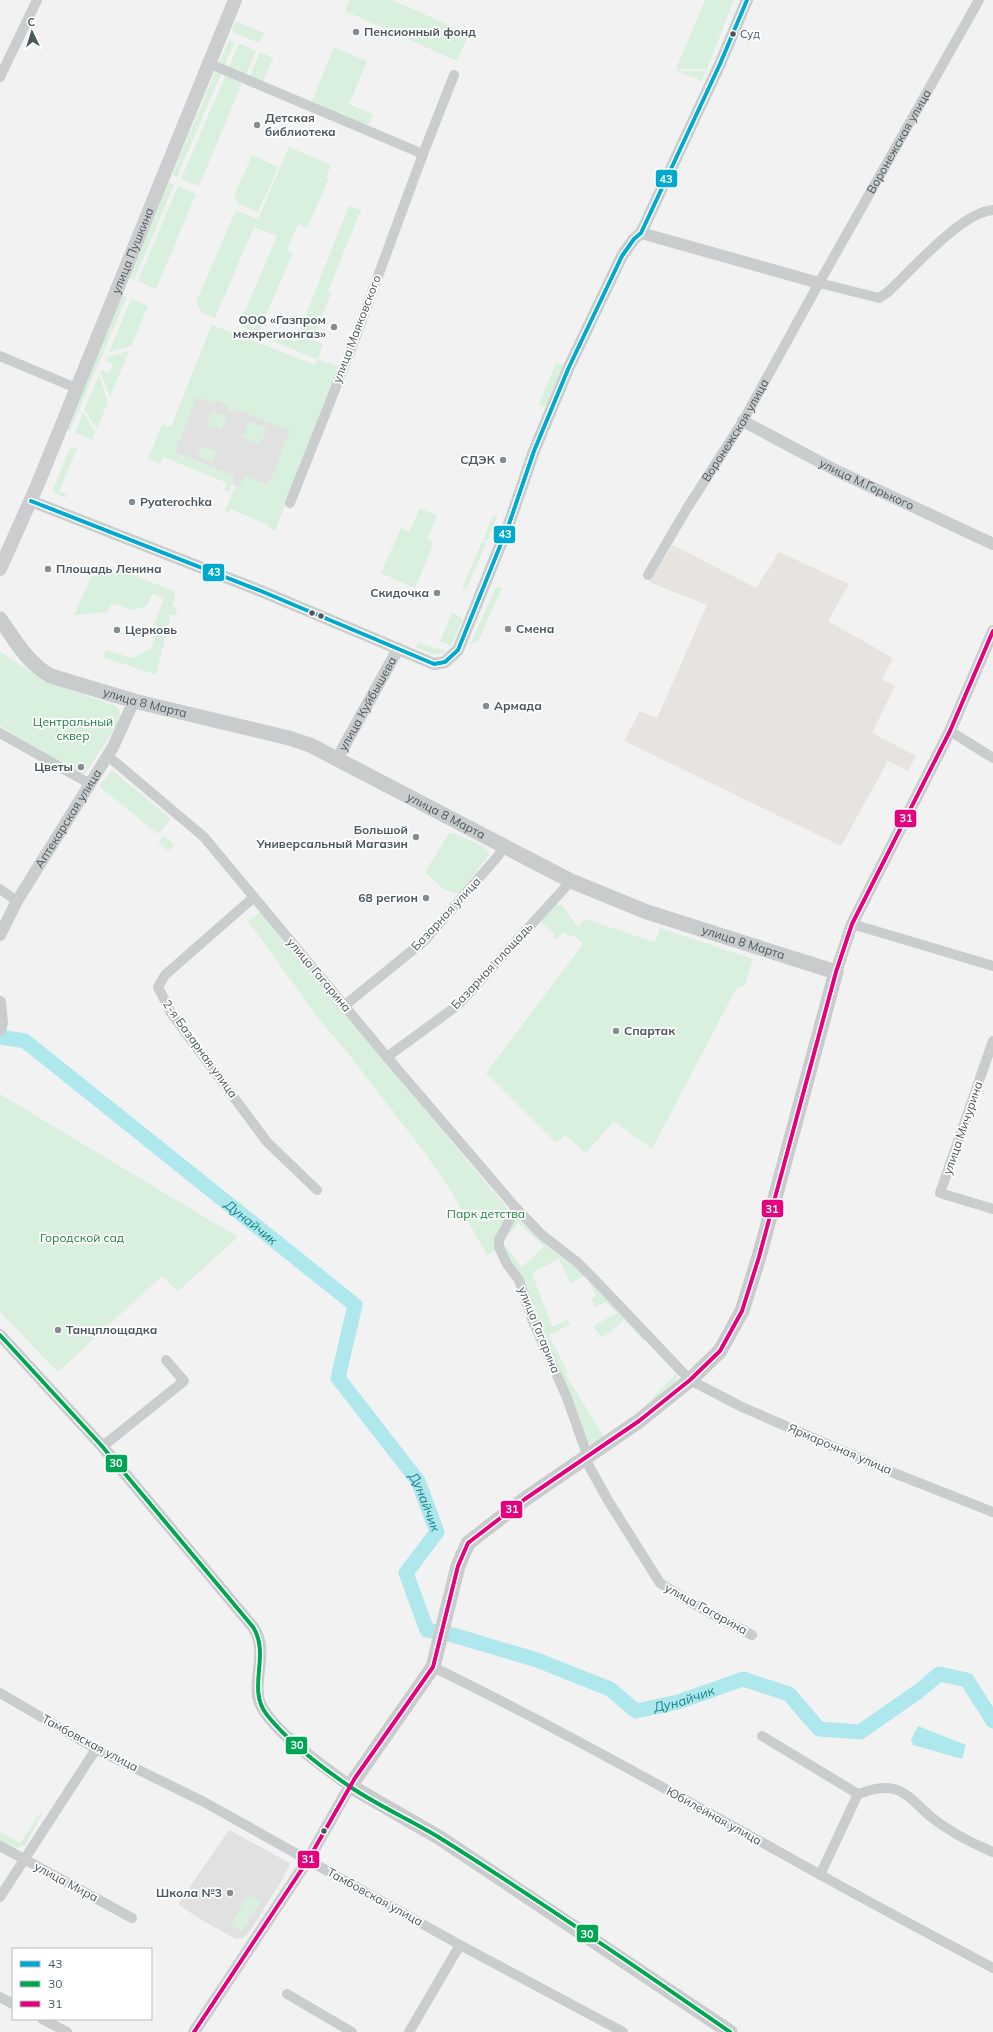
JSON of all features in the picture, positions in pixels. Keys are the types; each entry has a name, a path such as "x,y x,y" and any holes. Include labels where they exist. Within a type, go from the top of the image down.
{"main road":[{"name":"улица Пушкина","path":"31,501 235,0"},
{"path":"0,569 31,501"},
{"name":"улица 8 Марта","path":"0,619 30,661 40,670 51,676 134,701 289,738 310,745 420,804 571,881 647,912 836,972"},
{"path":"730,2032 440,1838 350,1786 433,1667 458,1566 468,1543 525,1499 638,1421 690,1380 720,1351 742,1312 759,1257 836,972"}],"street":[{"path":"0,77 37,0"},
{"path":"31,501 262,591 434,664 445,662 458,650 508,524 534,451 569,367 622,256 634,239 641,233 720,64 747,0"},
{"name":"Воронежская улица","path":"648,575 686,510 743,421 979,0"},
{"path":"210,64 423,154"},
{"name":"улица Маяковского","path":"290,503 454,75"},
{"path":"641,233 819,283 879,298 888,292 956,227 973,216 993,210"},
{"path":"0,356 76,388"},
{"name":"улица М.Горького","path":"743,421 835,470 993,544"},
{"path":"836,972 852,924 950,730 993,631"},
{"name":"улица Куйбышева","path":"337,759 398,649"},
{"name":"Аптекарская улица","path":"0,934 17,901 108,756 134,701"},
{"path":"950,730 993,758"},
{"path":"0,733 90,784"},
{"name":"улица Гагарина","path":"108,756 204,837 344,1006 516,1208 542,1235 577,1262 690,1380"},
{"name":"Базарная улица","path":"344,1006 425,940 498,856 503,846"},
{"name":"Базарная площадь","path":"387,1057 451,1011 463,1000 571,881"},
{"path":"0,889 17,901"},
{"name":"2-я Базарная улица","path":"254,897 165,975 158,987 171,1013 267,1142 317,1190"},
{"path":"852,924 993,966"},
{"path":"0,1002 1,1026"},
{"name":"улица Мичурина","path":"993,1041 940,1193 993,1209"},
{"name":"улица Гагарина","path":"516,1208 499,1240 499,1247 507,1264 519,1280 532,1318 567,1398 586,1458 609,1502 660,1583 692,1603 752,1635"},
{"path":"0,1335 101,1445 257,1634 261,1657 257,1686 258,1696 266,1715 292,1741 350,1786 308,1860 194,2032"},
{"path":"101,1445 108,1442 184,1381 166,1360"},
{"name":"Ярмарочная улица","path":"690,1380 742,1407 894,1473 993,1512"},
{"name":"Юбилейная улица","path":"433,1667 619,1762 820,1875 993,1968"},
{"name":"Тамбовская улица","path":"0,1693 96,1749 204,1802 460,1945 623,2032"},
{"path":"762,1736 858,1794"},
{"path":"0,1897 23,1859 96,1749"},
{"path":"820,1875 858,1794 876,1788 895,1790 910,1798 932,1818 969,1842 993,1852"},
{"name":"улица Мира","path":"0,1846 132,1918"},
{"path":"409,2032 460,1945"},
{"path":"286,1994 352,2032"},
{"path":"0,1997 12,2003"},
{"path":"44,2020 67,2032"}],"shaded area":[{"path":"212,325 332,373 280,503 160,455"},
{"path":"673,545 756,588 779,552 849,584 828,621 893,658 882,679 895,686 872,733 916,756 908,771 888,761 841,846 624,741 640,711 657,718 707,605 649,582"},
{"name":"Школа №3","path":"229,1830 290,1863 281,1882 248,1934 242,1938 236,1939 198,1918 178,1904"}],"green space":[{"path":"350,0 392,0 469,34 457,61 345,11"},
{"path":"705,0 734,0 707,69 676,69"},
{"path":"236,21 264,33 259,43 232,32"},
{"path":"229,39 235,42 224,67 218,65"},
{"path":"239,43 256,51 245,77 228,69"},
{"path":"334,47 367,61 349,104 373,114 367,127 311,103"},
{"path":"260,52 273,58 262,84 249,78"},
{"path":"676,71 706,71 702,81"},
{"path":"215,72 221,74 177,177 172,175"},
{"path":"225,76 242,83 199,186 181,179"},
{"path":"289,147 331,165 326,177 329,179 307,228 298,224 287,250 293,253 258,333 239,325 277,236 254,227 215,318 202,313 196,302 236,210 258,219"},
{"path":"252,155 278,167 258,212 238,204 234,196"},
{"path":"169,182 174,185 134,280 128,277"},
{"path":"178,186 196,194 156,289 138,281"},
{"path":"349,206 361,210 328,291 331,293 313,340 323,344 318,359 339,367 275,531 268,528 269,525 230,509 228,513 225,511 236,485 240,486 244,476 268,485 290,431 236,409 233,413 227,411 229,406 215,400 213,404 197,397 175,452 235,476 229,492 224,490 227,483 163,457 160,464 148,459 162,424 171,427 212,325 315,365 317,359 263,337 265,331 295,342"},
{"path":"121,295 127,297 70,431 65,429"},
{"path":"131,299 148,306 131,346 109,352"},
{"path":"129,351 110,397 100,371 109,373 113,364 105,360 106,357"},
{"path":"557,361 564,368 549,408 539,404"},
{"path":"99,375 108,402 97,429 84,409"},
{"path":"212,411 227,417 221,430 206,424"},
{"path":"83,412 95,432 92,440 75,433"},
{"path":"249,421 267,429 260,445 242,437"},
{"path":"71,446 77,449 59,491 67,495 66,498 55,493 53,489"},
{"path":"202,446 216,452 212,462 197,456"},
{"path":"420,508 437,516 427,539 434,543 415,588 381,573 401,528 409,532"},
{"path":"493,515 497,517 487,541 483,540"},
{"path":"482,542 486,543 466,590 462,588"},
{"path":"119,570 175,591 173,606 177,607 176,615 171,614 156,675 103,657 106,650 132,658 151,649 156,634 154,626 164,598 152,594 147,606 132,610 117,605 110,605 107,612 74,615 91,577"},
{"path":"495,588 502,588 479,640 470,645"},
{"path":"452,613 461,617 462,621 451,646 440,641"},
{"path":"418,642 447,651 439,654 431,654 416,647"},
{"name":"Центральный сквер","path":"0,651 42,680 116,706 120,711 121,719 85,774 80,774 0,726"},
{"path":"112,770 171,819 158,834 99,786"},
{"path":"450,832 481,845 490,853 462,891 457,893 452,893 442,888 425,872"},
{"path":"164,836 174,845 168,851 158,842"},
{"name":"Спартак","path":"556,904 563,906 578,927 585,919 655,942 660,928 753,959 745,985 736,989 652,1149 614,1121 586,1153 565,1135 556,1143 486,1073 583,944 572,934 570,937 563,932 556,940 552,937 555,934 538,920"},
{"name":"Парк детства","path":"260,912 507,1208 508,1214 496,1250 487,1255 451,1191 425,1153 346,1051 318,1018 248,921"},
{"name":"Городской сад","path":"0,1094 238,1237 178,1291 162,1276 58,1372 0,1312"},
{"path":"514,1215 536,1236 586,1275 570,1283 559,1259 532,1273 552,1327 567,1320 570,1325 549,1335 568,1373 566,1375 606,1440 596,1445 589,1443 521,1279 500,1242","holes":["518,1223 544,1246 522,1267 502,1242"]},
{"path":"586,1275 677,1373 677,1381 634,1417 676,1374 645,1339 643,1340 624,1320 602,1338 593,1326 617,1313 606,1302 595,1307 591,1299 596,1296"},
{"path":"40,1813 42,1814 25,1845 16,1848 0,1842 0,1832 20,1843"},
{"path":"248,1895 261,1901 242,1931 232,1924"}],"water":[{"path":"918,1726 966,1745 962,1759 913,1745 911,1740"}],"waterway":[{"name":"Дунайчик","path":"0,1037 25,1041 355,1305 338,1378 418,1481 437,1532 406,1573 427,1630 453,1635 537,1660 610,1689 636,1711 678,1702 743,1679 789,1694 819,1729 860,1732 919,1691 939,1674 967,1680 993,1721"}],"transit line":[{"name":"43","path":"31,501 261,591 434,664 445,662 458,650 509,524 534,451 569,367 622,256 634,239 641,233 720,64 747,0"},
{"name":"31","path":"194,2032 308,1860 355,1778 433,1667 458,1566 468,1543 525,1499 639,1421 690,1380 720,1351 742,1311 759,1257 836,972 852,924 950,731 993,631"},
{"name":"30","path":"0,1335 101,1445 253,1627 258,1638 260,1649 258,1694 261,1705 275,1725 316,1762 349,1786 371,1800 429,1831 477,1861 730,2032"}],"place":[{"name":"Пенсионный фонд","path":"356,32"},
{"name":"Суд","path":"733,34"},
{"name":"Детская библиотека","path":"257,125"},
{"name":"ООО «Газпром межрегионгаз»","path":"334,327"},
{"name":"СДЭК","path":"503,460"},
{"name":"Pyaterochka","path":"132,502"},
{"name":"Площадь Ленина","path":"48,569"},
{"name":"Скидочка","path":"437,593"},
{"name":"Смена","path":"508,629"},
{"name":"Церковь","path":"117,630"},
{"name":"Армада","path":"486,706"},
{"name":"Цветы","path":"81,767"},
{"name":"Большой Универсальный Магазин","path":"416,837"},
{"name":"68 регион","path":"426,898"},
{"name":"Спартак","path":"616,1031"},
{"name":"Танцплощадка","path":"58,1330"},
{"name":"Школа №3","path":"230,1893"}]}
